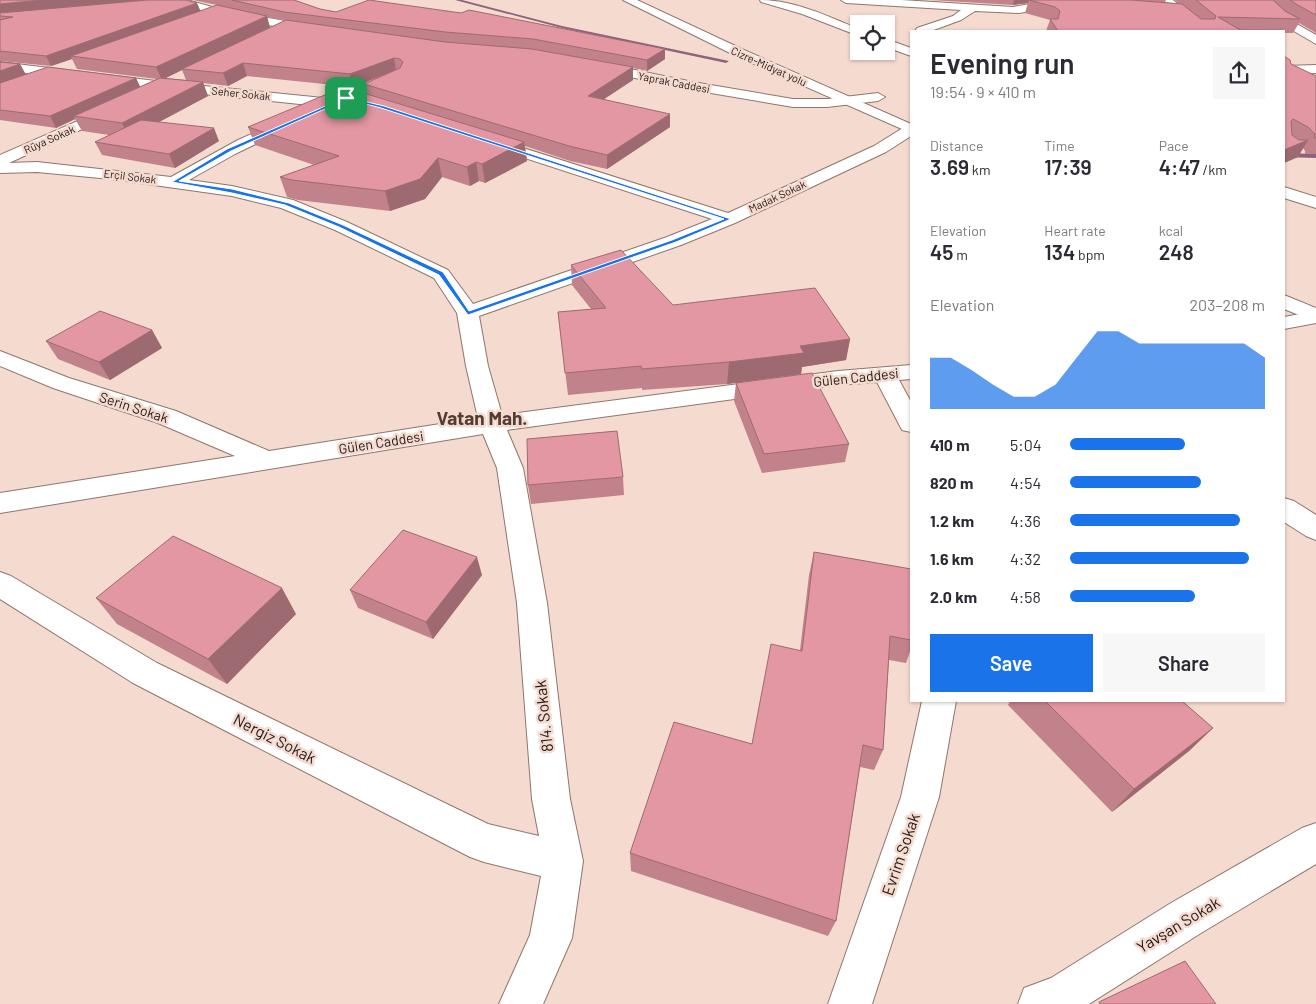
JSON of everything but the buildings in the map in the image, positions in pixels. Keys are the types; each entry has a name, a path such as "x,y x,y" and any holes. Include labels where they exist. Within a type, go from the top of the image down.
{"main road":[{"name":"Cizre-Midyat yolu","path":"628,0 740,53 910,129"},
{"path":"765,0 806,12 850,29"},
{"path":"846,0 1026,10 1051,3 1068,4"},
{"path":"1166,0 1202,30"},
{"path":"1259,0 1284,21 1316,40"},
{"path":"173,2 287,26 332,33"},
{"path":"924,30 957,18 972,8"},
{"path":"991,9 1033,21"},
{"path":"1158,10 1178,12"},
{"path":"201,18 220,12"},
{"path":"1284,21 1308,22"},
{"path":"270,35 287,26"},
{"path":"895,42 905,39"},
{"path":"895,46 910,52"},
{"path":"27,82 81,62"},
{"name":"Yaprak Caddesi","path":"580,63 763,99 794,103 850,102 882,99 860,89"},
{"name":"Seher Sokak","path":"0,66 164,86 373,104"},
{"path":"1285,71 1316,69"},
{"path":"1285,72 1308,84"},
{"path":"138,98 190,73"},
{"path":"175,182 229,150 397,76"},
{"name":"Rüya Sokak","path":"0,161 121,106"},
{"name":"Madak Sokak","path":"468,313 674,241 729,219 880,149 910,130"},
{"path":"476,137 729,219"},
{"name":"Erçil Sokak","path":"0,168 37,167 175,182 232,191 287,204 341,226 441,274 468,313 477,366 492,424"},
{"path":"1285,192 1316,203"},
{"path":"1285,283 1316,297"},
{"path":"1285,300 1316,316"},
{"path":"1285,323 1316,316"},
{"name":"Serin Sokak","path":"0,358 60,383 167,417 267,460"},
{"name":"Gülen Caddesi","path":"0,503 492,424 658,401 910,372"},
{"path":"884,374 910,422"},
{"name":"814. Sokak","path":"492,424 510,468 532,603 551,799 563,861 551,938 521,1004"},
{"path":"1285,509 1316,529"},
{"name":"Nergiz Sokak","path":"0,584 145,673 484,843 563,861"},
{"name":"Evrim Sokak","path":"850,1004 920,796 939,702"},
{"name":"Yavşan Sokak","path":"1040,1004 1066,994 1186,918 1316,842"}],"waterway":[{"path":"457,0 562,27 726,61"},
{"path":"1285,155 1316,156"}],"district":[{"name":"Vatan Mah.","path":"482,417"}],"route":[{"path":"346,98 382,107 729,219 674,241 468,313 441,274 341,226 287,204 232,191 175,182 198,166 229,150 346,98"}]}
